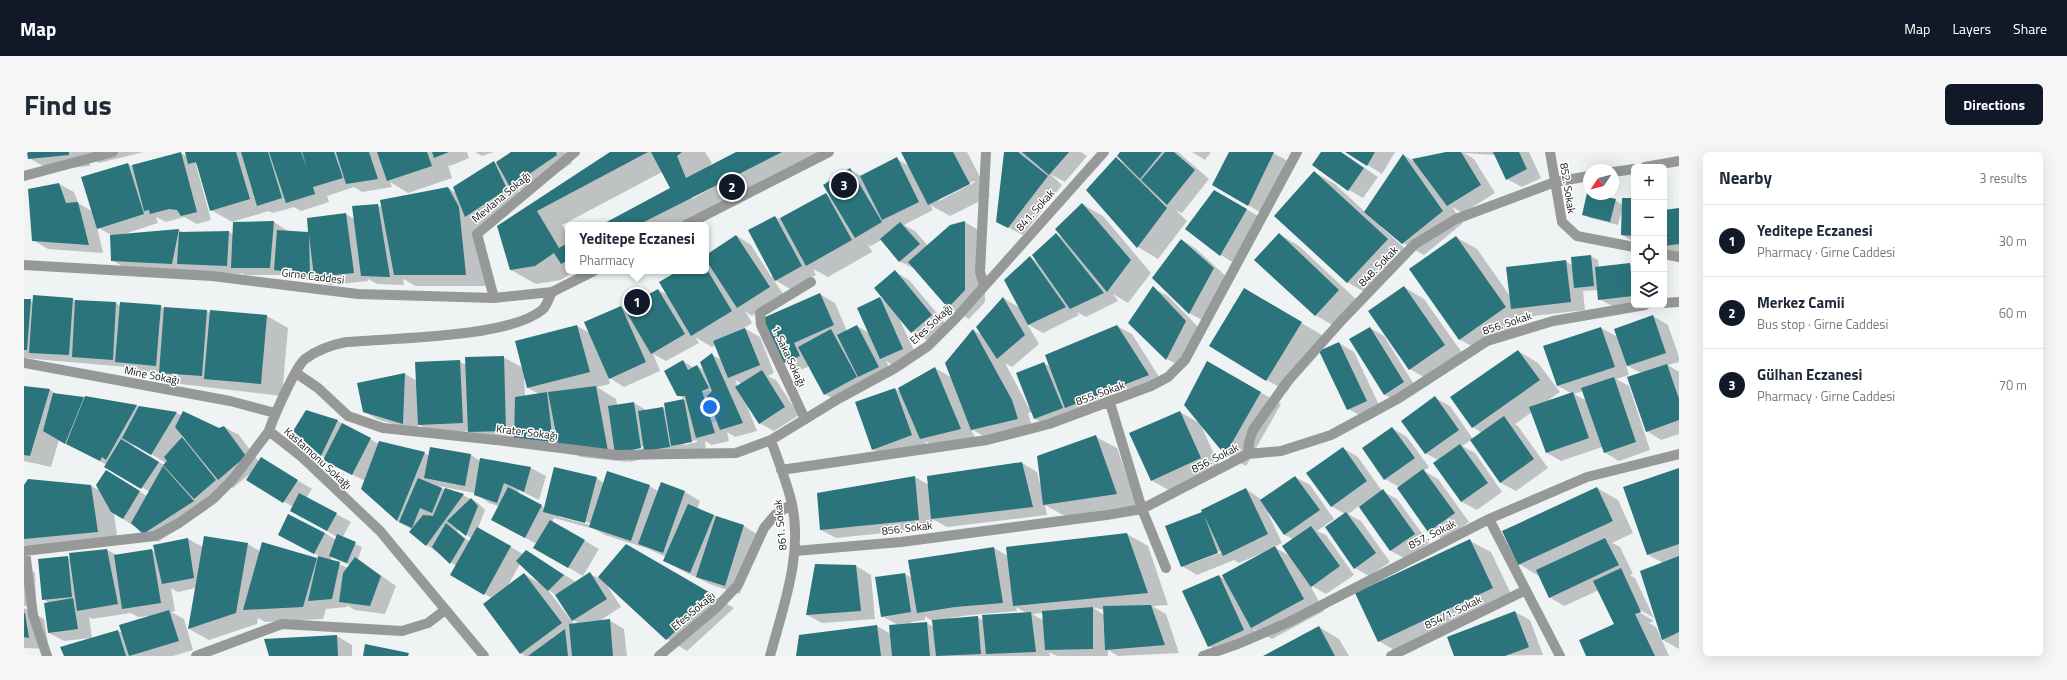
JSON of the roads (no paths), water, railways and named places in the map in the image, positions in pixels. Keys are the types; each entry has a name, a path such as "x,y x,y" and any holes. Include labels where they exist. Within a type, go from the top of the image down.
{"street":[{"path":"24,176 113,152"},
{"name":"Mevlana Sokağı","path":"494,298 477,234 575,152"},
{"path":"692,222 830,152"},
{"path":"984,285 980,272 986,152"},
{"name":"841. Sokak","path":"984,285 1104,152"},
{"name":"855. Sokak","path":"781,470 987,440 1049,424 1110,403 1151,386 1168,377 1185,360 1297,152"},
{"name":"852. Sokak","path":"1550,152 1562,222 1577,236 1631,247"},
{"path":"1662,164 1679,161"},
{"path":"1619,171 1631,169"},
{"name":"848. Sokak","path":"1248,454 1249,442 1253,430 1287,382 1342,320 1416,244 1456,219 1555,182 1583,177"},
{"path":"1667,254 1679,256"},
{"name":"Girne Caddesi","path":"24,265 212,276 358,294 494,298 552,292 588,274"},
{"name":"1. Saka Sokağı","path":"805,419 761,325 760,313 811,282"},
{"name":"Efes Sokağı","path":"771,440 895,368 928,346 956,318 984,285"},
{"name":"Kastamonu Sokağı","path":"484,656 380,531 302,457 269,431 275,413 304,359 328,346 346,342 482,332 528,320 543,309 552,292"},
{"path":"1667,303 1679,302"},
{"name":"856. Sokak","path":"795,551 901,542 1142,509 1248,454 1281,451 1331,434 1399,398 1487,341 1553,321 1631,307"},
{"name":"Mine Sokağı","path":"24,363 230,401 275,413"},
{"name":"Krater Sokağı","path":"296,373 318,388 348,416 383,428 616,455 736,452 771,440"},
{"path":"1110,403 1142,509 1166,568"},
{"path":"47,656 32,615 24,551 155,536 179,523 213,499 233,479 269,431"},
{"name":"861. Sokak","path":"770,656 791,577 795,551 792,504 771,440"},
{"name":"857. Sokak","path":"1203,656 1238,644 1289,622 1489,519 1587,477 1679,454"},
{"name":"Efes Sokağı","path":"659,656 715,609 738,585 764,528 775,516 792,504"},
{"path":"1489,519 1560,656"},
{"name":"854/1. Sokak","path":"1392,656 1526,590"},
{"path":"196,656 282,624 402,631 428,623 445,610"}],"place":[{"name":"Gülhan Eczanesi","path":"844,185"},
{"name":"Merkez Camii","path":"732,187"},
{"name":"Yeditepe Eczanesi","path":"637,302"}]}
